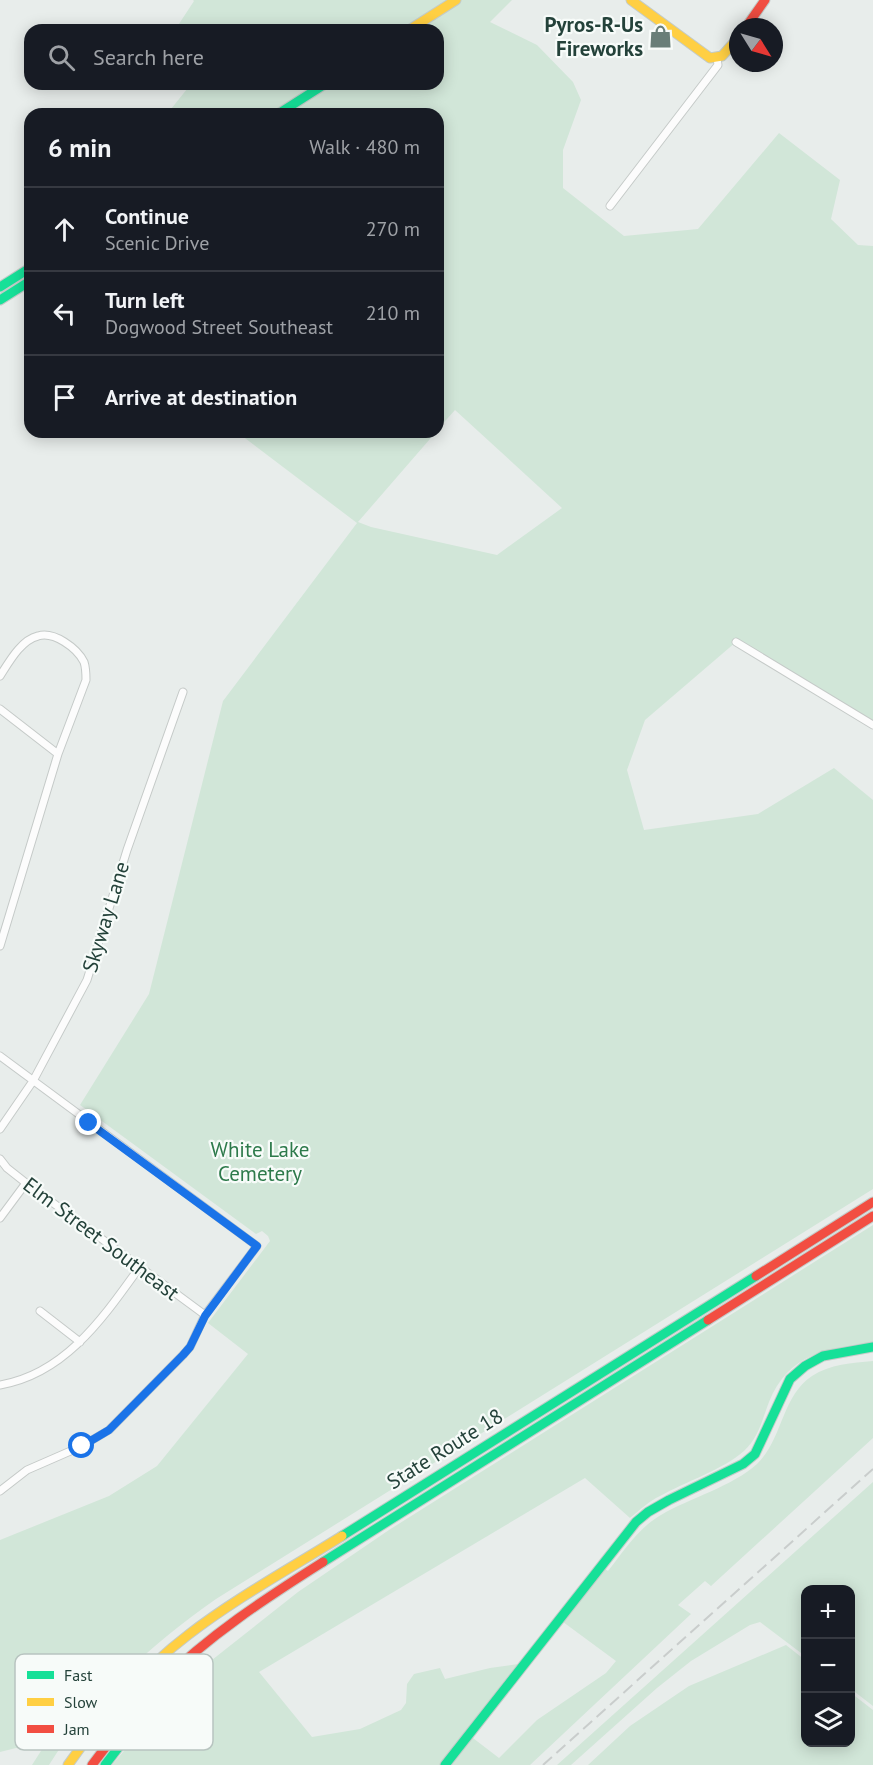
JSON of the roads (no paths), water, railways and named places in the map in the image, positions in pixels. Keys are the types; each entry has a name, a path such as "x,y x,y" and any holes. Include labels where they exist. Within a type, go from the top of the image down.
{"main road":[{"path":"419,24 456,0"},
{"path":"631,0 710,58 717,58 729,48"},
{"path":"752,18 765,0"},
{"path":"288,108 316,90"},
{"path":"0,287 24,272"},
{"path":"0,300 24,285"},
{"name":"State Route 18","path":"165,1654 235,1602 873,1202"},
{"name":"State Route 18","path":"192,1654 226,1626 504,1447 873,1216"},
{"path":"445,1765 636,1522 648,1512 743,1464 755,1454 790,1379 805,1366 823,1356 873,1347"},
{"path":"204,1654 273,1596"},
{"path":"58,1765 70,1750"},
{"name":"State Route 18","path":"68,1765 79,1750"},
{"name":"State Route 18","path":"92,1765 104,1750"},
{"path":"105,1765 116,1750"}],"street":[{"path":"610,206 718,65 717,58"},
{"path":"0,676 21,647 38,636 48,635 59,640 80,656 84,663 86,680 58,754 0,946"},
{"path":"736,642 873,725"},
{"name":"Skyway Lane","path":"0,1129 33,1082 87,980 127,850 183,692"},
{"path":"0,709 58,754"},
{"path":"0,1056 257,1246 205,1316 190,1347 109,1430 82,1446 27,1470 0,1491"},
{"name":"Elm Street Southeast","path":"0,1159 26,1184 205,1316"},
{"path":"0,1218 26,1184"},
{"path":"0,1385 30,1378 80,1341 101,1320 139,1268"},
{"path":"39,1311 80,1341"}],"railway":[{"path":"543,1765 873,1469"}],"place":[{"name":"Pyros-R-Us Fireworks","path":"661,37"}],"park label":[{"name":"White Lake Cemetery","path":"260,1162"}]}
